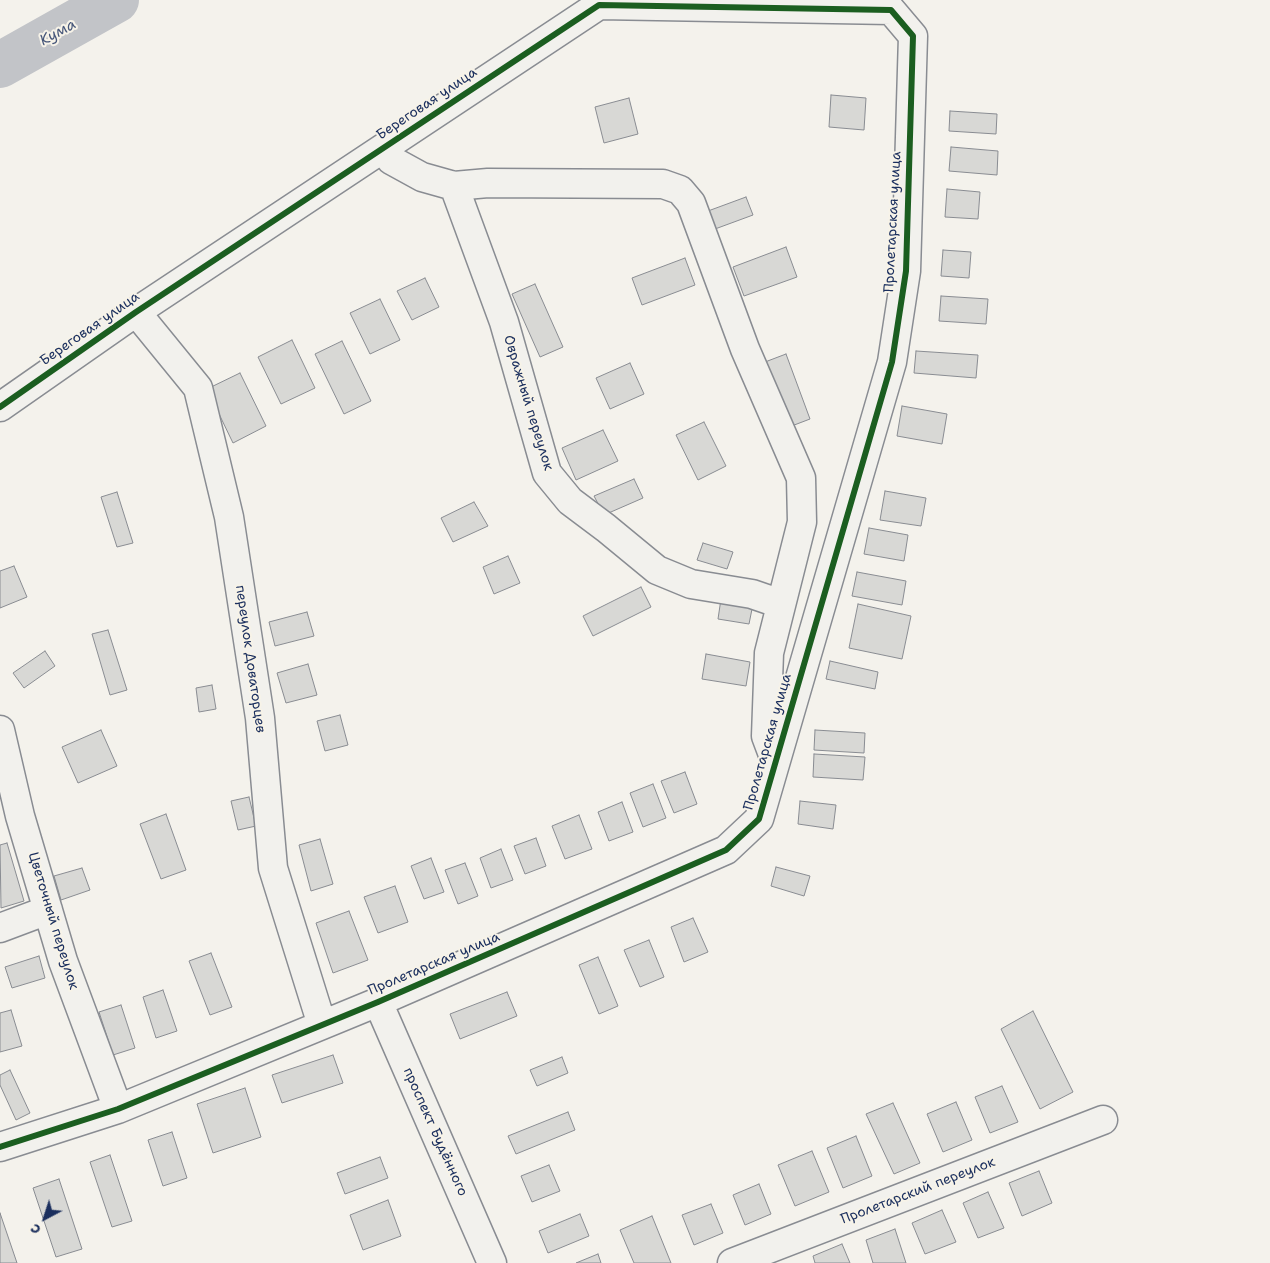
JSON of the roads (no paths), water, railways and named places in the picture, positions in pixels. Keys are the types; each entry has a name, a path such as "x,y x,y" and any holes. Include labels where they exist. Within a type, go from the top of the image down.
{"street":[{"name":"Береговая улица","path":"0,407 136,312 599,5 891,10 912,36"},
{"name":"Пролетарская улица","path":"0,1147 118,1109 378,1002 726,850 759,819 892,362 906,271 912,36"},
{"path":"384,148 391,160 422,177 454,186 488,183 664,184 680,190 691,203 745,349 801,478 802,522 769,653 766,736 776,762"},
{"name":"Овражный переулок","path":"454,186 504,322 547,473 570,501 657,570 690,584 752,594 781,604"},
{"name":"переулок Доваторцев","path":"136,312 198,388 228,517 260,718 273,868 322,1025"},
{"name":"Цветочный переулок","path":"0,730 20,816 63,961 118,1109"},
{"path":"0,928 48,910"},
{"name":"проспект Будённого","path":"378,1002 492,1263"},
{"name":"Пролетарский переулок","path":"732,1263 1103,1120"}],"waterway":[{"name":"Кума","path":"0,65 116,0"}]}
